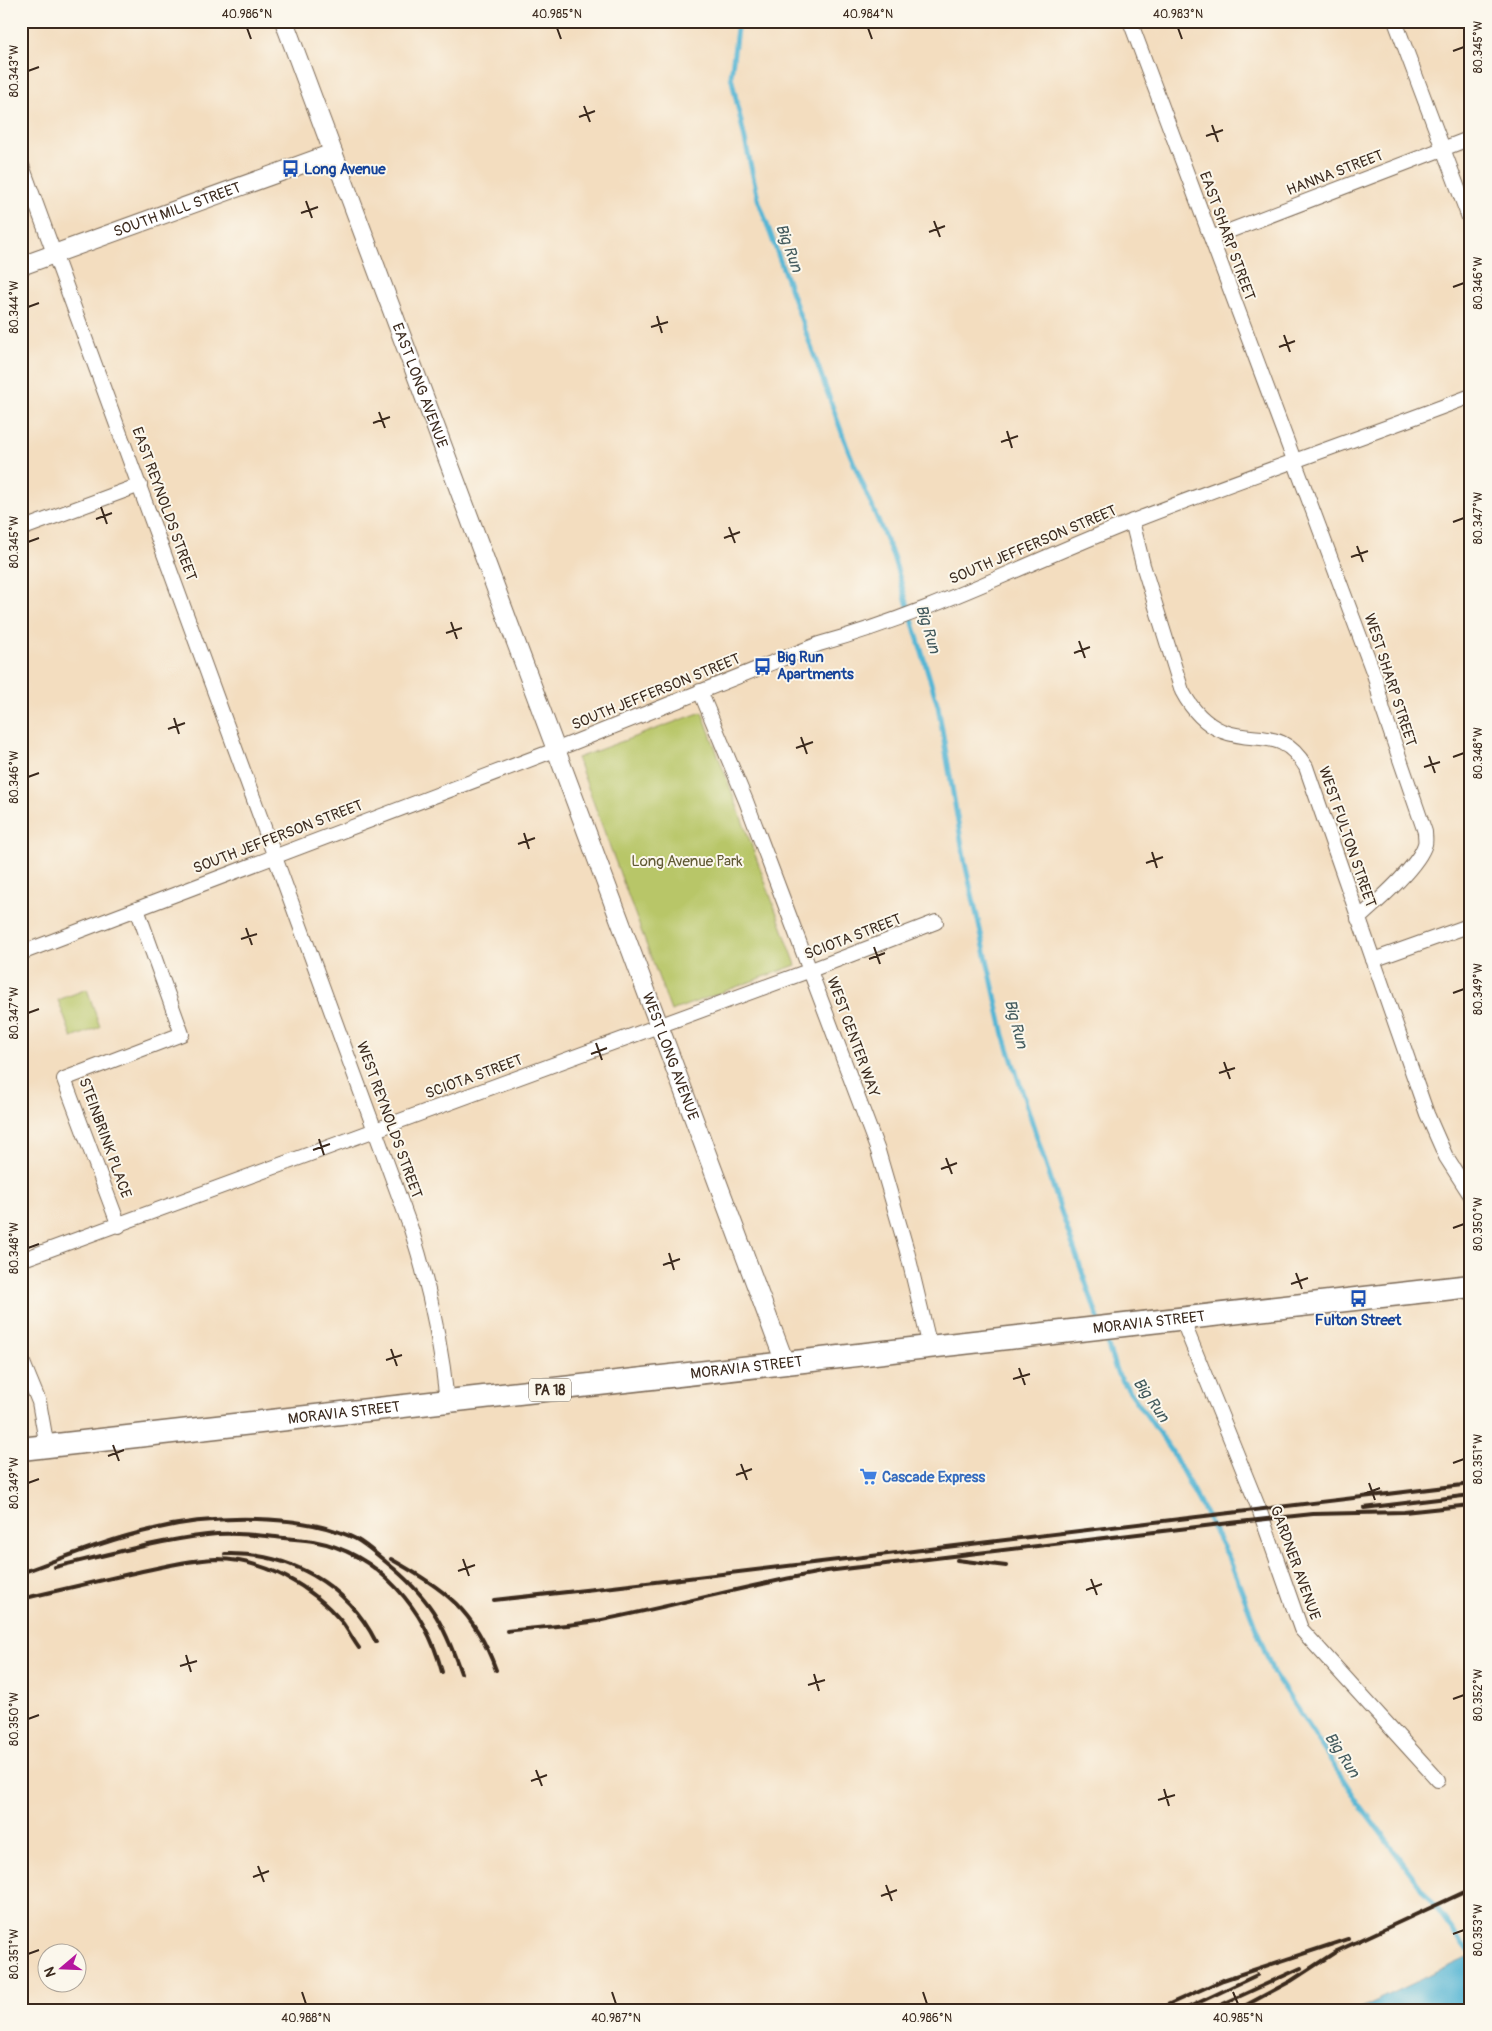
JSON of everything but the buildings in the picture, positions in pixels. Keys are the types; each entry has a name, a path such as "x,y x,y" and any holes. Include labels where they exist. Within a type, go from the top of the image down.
{"main road":[{"name":"MORAVIA STREET","path":"21,1450 1468,1285"}],"street":[{"name":"EAST LONG AVENUE","path":"284,21 555,750"},
{"name":"EAST SHARP STREET","path":"1130,21 1294,461"},
{"path":"1395,21 1471,223"},
{"name":"HANNA STREET","path":"1211,238 1471,138"},
{"name":"SOUTH MILL STREET","path":"21,266 333,153"},
{"name":"EAST REYNOLDS STREET","path":"21,163 275,856"},
{"name":"SOUTH JEFFERSON STREET","path":"21,953 555,750 820,644 859,633 1132,521 1471,396"},
{"name":"WEST SHARP STREET","path":"1294,461 1375,677 1383,710 1425,832 1425,843 1418,858 1383,896 1358,919"},
{"path":"21,529 140,485"},
{"name":"WEST FULTON STREET","path":"1132,521 1143,565 1182,691 1191,708 1205,721 1222,731 1240,736 1273,739 1287,745 1298,754 1306,767 1435,1135 1449,1164 1471,1196"},
{"name":"WEST CENTER WAY","path":"700,691 746,801 878,1151 908,1251 930,1347"},
{"name":"WEST LONG AVENUE","path":"555,750 785,1363"},
{"name":"WEST REYNOLDS STREET","path":"275,856 412,1229 423,1266 437,1331 447,1402"},
{"name":"STEINBRINK PLACE","path":"119,1226 64,1079 182,1034 136,909"},
{"name":"SCIOTA STREET","path":"21,1260 119,1226 936,922"},
{"path":"1373,960 1471,924"},
{"name":"GARDNER AVENUE","path":"1182,1319 1259,1509 1300,1629 1438,1780"},
{"path":"21,1358 39,1402 47,1447"}],"green space":[{"name":"Long Avenue Park","path":"702,712 796,965 671,1011 577,758"},
{"path":"87,989 100,1027 72,1038 58,1000"}],"water":[{"path":"1471,1956 1471,2010 1357,2010"}],"waterway":[{"name":"Big Run","path":"738,21 731,76 758,199 847,447 893,556 938,706 965,863 1004,1035 1099,1321"},
{"name":"Big Run","path":"1103,1332 1117,1373 1171,1450 1229,1558 1273,1672 1358,1802 1471,1955"}],"railway":[{"path":"494,1600 1471,1484"},
{"path":"1364,1508 1471,1495"},
{"path":"507,1631 602,1620 827,1571 1313,1514 1404,1512 1471,1505"},
{"path":"21,1573 120,1538 177,1524 229,1519 256,1519 310,1524 360,1541 401,1575 424,1599 441,1624 461,1673"},
{"path":"55,1567 150,1545 215,1534 313,1541 337,1548 359,1558 379,1571 396,1588 412,1606 424,1627 435,1649 442,1672"},
{"path":"225,1554 249,1555 272,1559 314,1576 332,1588 349,1604 364,1621 376,1642"},
{"path":"21,1599 183,1563 216,1559 234,1560 269,1569 302,1586 330,1609 342,1622 359,1648"},
{"path":"391,1559 427,1581 456,1603 478,1631 496,1670"},
{"path":"957,1560 1006,1566"},
{"path":"1237,2010 1291,1981 1337,1951 1471,1889"},
{"path":"1156,2010 1223,1980 1348,1939"},
{"path":"1210,2010 1301,1968"},
{"path":"1183,2010 1257,1975"}],"place":[{"name":"Long Avenue","path":"290,169"},
{"name":"Big Run Apartments","path":"763,666"},
{"name":"Fulton Street","path":"1358,1299"},
{"name":"Cascade Express","path":"868,1477"}]}
